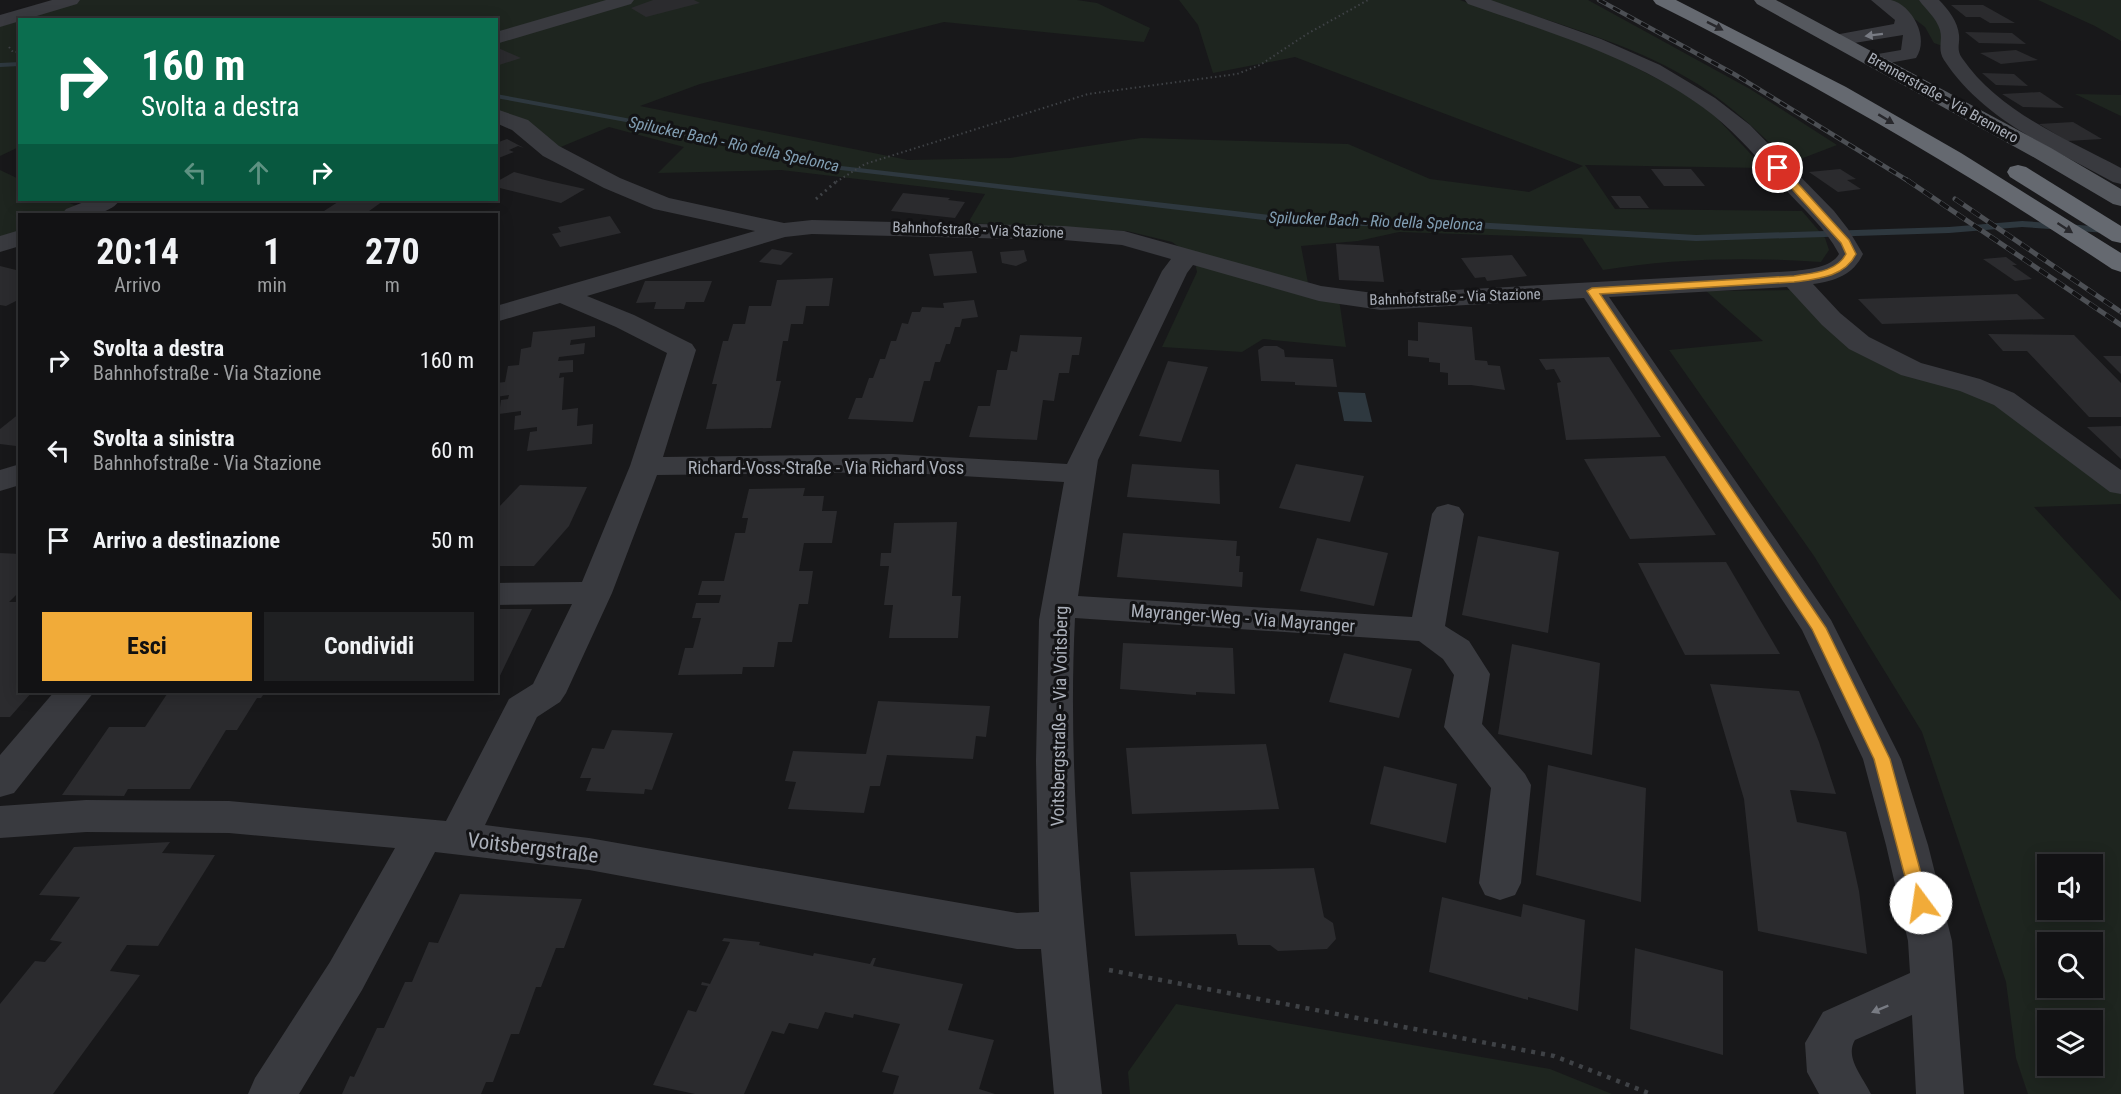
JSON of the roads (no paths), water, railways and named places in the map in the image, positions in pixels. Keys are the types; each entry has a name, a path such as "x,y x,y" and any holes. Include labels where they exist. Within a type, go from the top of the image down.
{"highway":[{"path":"1662,0 1812,76 2016,196 2119,263"},
{"path":"1696,0 1784,42 1910,109"},
{"path":"1999,161 2121,236"}],"main road":[{"name":"Brennerstraße - Via Brennero","path":"1763,0 2043,153 2121,199"}],"street":[{"path":"0,21 71,0"},
{"path":"498,37 625,0"},
{"name":"Bahnhofstraße - Via Stazione","path":"498,313 565,296 783,230 840,226 1064,233 1133,240 1318,293 1381,302 1794,279 1822,275 1846,264 1851,254 1840,234 1731,120 1709,103 1675,81 1637,61 1579,37 1474,0"},
{"path":"1873,60 1909,54 1915,41 1912,30 1905,20 1880,0"},
{"path":"1928,0 1946,22 1950,37 1948,48 1954,60 1976,87 2009,115 2121,177"},
{"path":"1836,40 1896,31 1902,27 1905,20"},
{"path":"498,116 520,125 551,151 612,183 662,204 727,219 762,223 783,230"},
{"path":"76,213 106,201"},
{"path":"0,244 18,238"},
{"name":"Voitsbergstraße - Via Voitsberg","path":"1078,1094 1063,946 1055,761 1059,606 1083,460 1158,304 1175,271 1187,256"},
{"path":"1794,279 1831,319 1859,344 1911,369 1970,385 2004,399 2121,485"},
{"path":"1592,291 1819,628 1882,759 1907,845 1930,941 1940,1094"},
{"path":"272,1094 346,976 441,836 522,708 547,693 595,593 645,466 682,350 647,331 565,296"},
{"name":"Richard-Voss-Straße - Via Richard Voss","path":"645,466 892,463 1080,474"},
{"path":"0,482 18,474"},
{"path":"1448,514 1427,630 1456,650 1472,674 1463,727 1511,785 1500,883"},
{"path":"498,594 595,593"},
{"name":"Mayranger-Weg - Via Mayranger","path":"1059,606 1427,630"},
{"path":"0,782 74,693"},
{"name":"Voitsbergstraße","path":"0,822 86,816 229,818 441,836 589,854 1017,931 1063,946"},
{"path":"1847,1094 1831,1072 1828,1043 1839,1026 1933,984"}],"waterway":[{"name":"Spilucker Bach - Rio della Spelonca","path":"0,65 18,64"},
{"name":"Spilucker Bach - Rio della Spelonca","path":"498,96 626,120 815,165 1305,222 1473,225 1696,238 1949,230 2022,224 2121,231"}],"railway":[{"path":"1599,0 1734,74 1909,182"},
{"path":"1909,182 2121,325"},
{"path":"1955,199 2121,312"}]}
